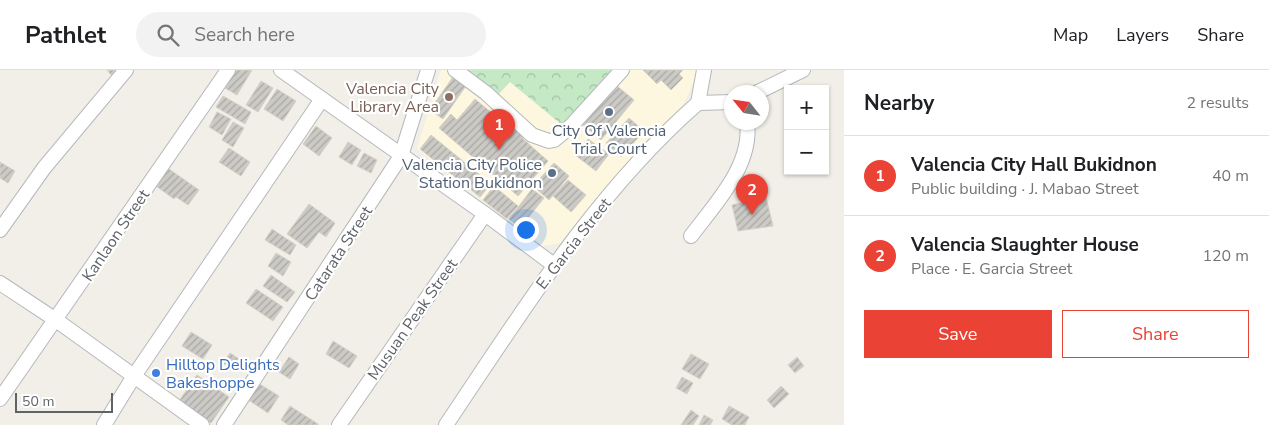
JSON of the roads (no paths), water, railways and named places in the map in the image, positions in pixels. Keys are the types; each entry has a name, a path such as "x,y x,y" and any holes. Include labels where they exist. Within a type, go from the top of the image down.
{"street":[{"path":"0,230 49,161 126,70"},
{"name":"Kanlaon Street","path":"0,399 228,70"},
{"path":"281,70 554,265"},
{"name":"Catarata Street","path":"224,425 402,156 428,70"},
{"path":"454,70 486,93 532,136 549,142 571,126 622,70"},
{"path":"704,70 698,103 724,102"},
{"path":"769,87 803,70"},
{"path":"104,425 134,376 322,98"},
{"name":"E. Garcia Street","path":"446,425 554,265 651,147 698,103"},
{"path":"692,236 738,167 746,146 747,130"},
{"name":"Musuan Peak Street","path":"339,425 485,214"},
{"path":"0,283 56,320 202,425"},
{"path":"0,296 20,295"}],"place":[{"name":"Valencia City Library Area","path":"449,97"},
{"name":"City Of Valencia Trial Court","path":"609,112"},
{"name":"Valencia City Hall Bukidnon","path":"499,150"},
{"name":"Valencia City Police Station Bukidnon","path":"552,173"},
{"name":"Valencia Slaughter House","path":"752,215"},
{"name":"Hilltop Delights Bakeshoppe","path":"156,373"}]}
